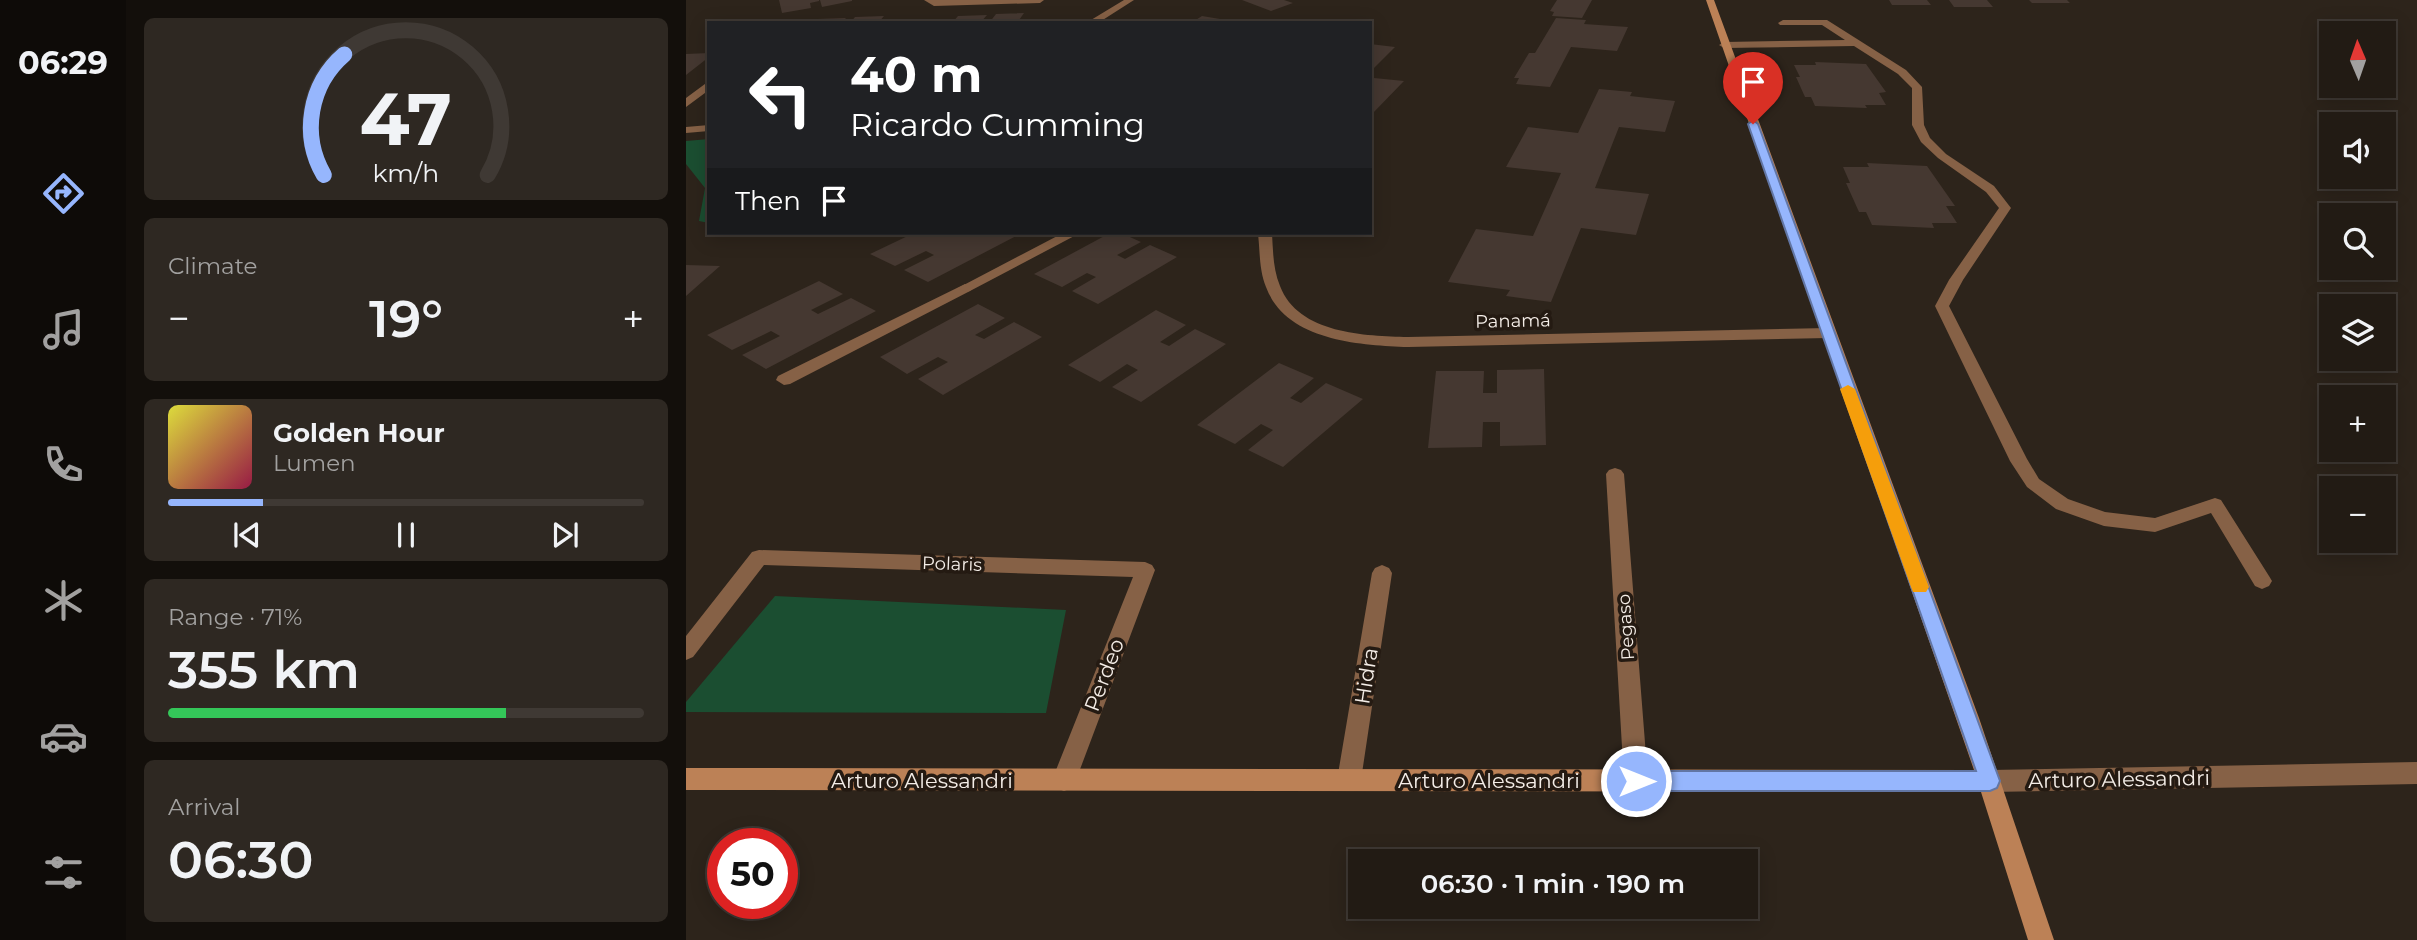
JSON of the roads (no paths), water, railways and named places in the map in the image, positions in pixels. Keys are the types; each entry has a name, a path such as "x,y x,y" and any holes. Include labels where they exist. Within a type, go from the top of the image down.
{"main road":[{"path":"1710,0 1990,781 2041,940"},
{"name":"Arturo Alessandri","path":"686,779 1990,781"}],"street":[{"path":"928,0 934,3 1040,0"},
{"path":"1094,21 1130,0"},
{"path":"1783,23 1824,22 1902,72 1917,87 1918,125 1925,140 1942,156 1990,189 2005,208 1996,228 1950,286 1941,306 2019,461 2033,483 2062,504 2104,519 2155,525 2215,505 2262,582"},
{"path":"1724,45 1856,43"},
{"path":"686,104 707,86"},
{"path":"686,130 707,128"},
{"path":"783,380 1069,235"},
{"name":"Panamá","path":"1265,235 1270,278 1284,304 1314,325 1358,338 1408,342 1828,333"},
{"name":"Pegaso","path":"1615,474 1636,781"},
{"name":"Polaris","path":"686,651 759,557 1145,570"},
{"name":"Perdeo","path":"1064,780 1145,570"},
{"name":"Hidra","path":"1349,780 1382,573"},
{"name":"Arturo Alessandri","path":"1990,781 2417,773"}]}
